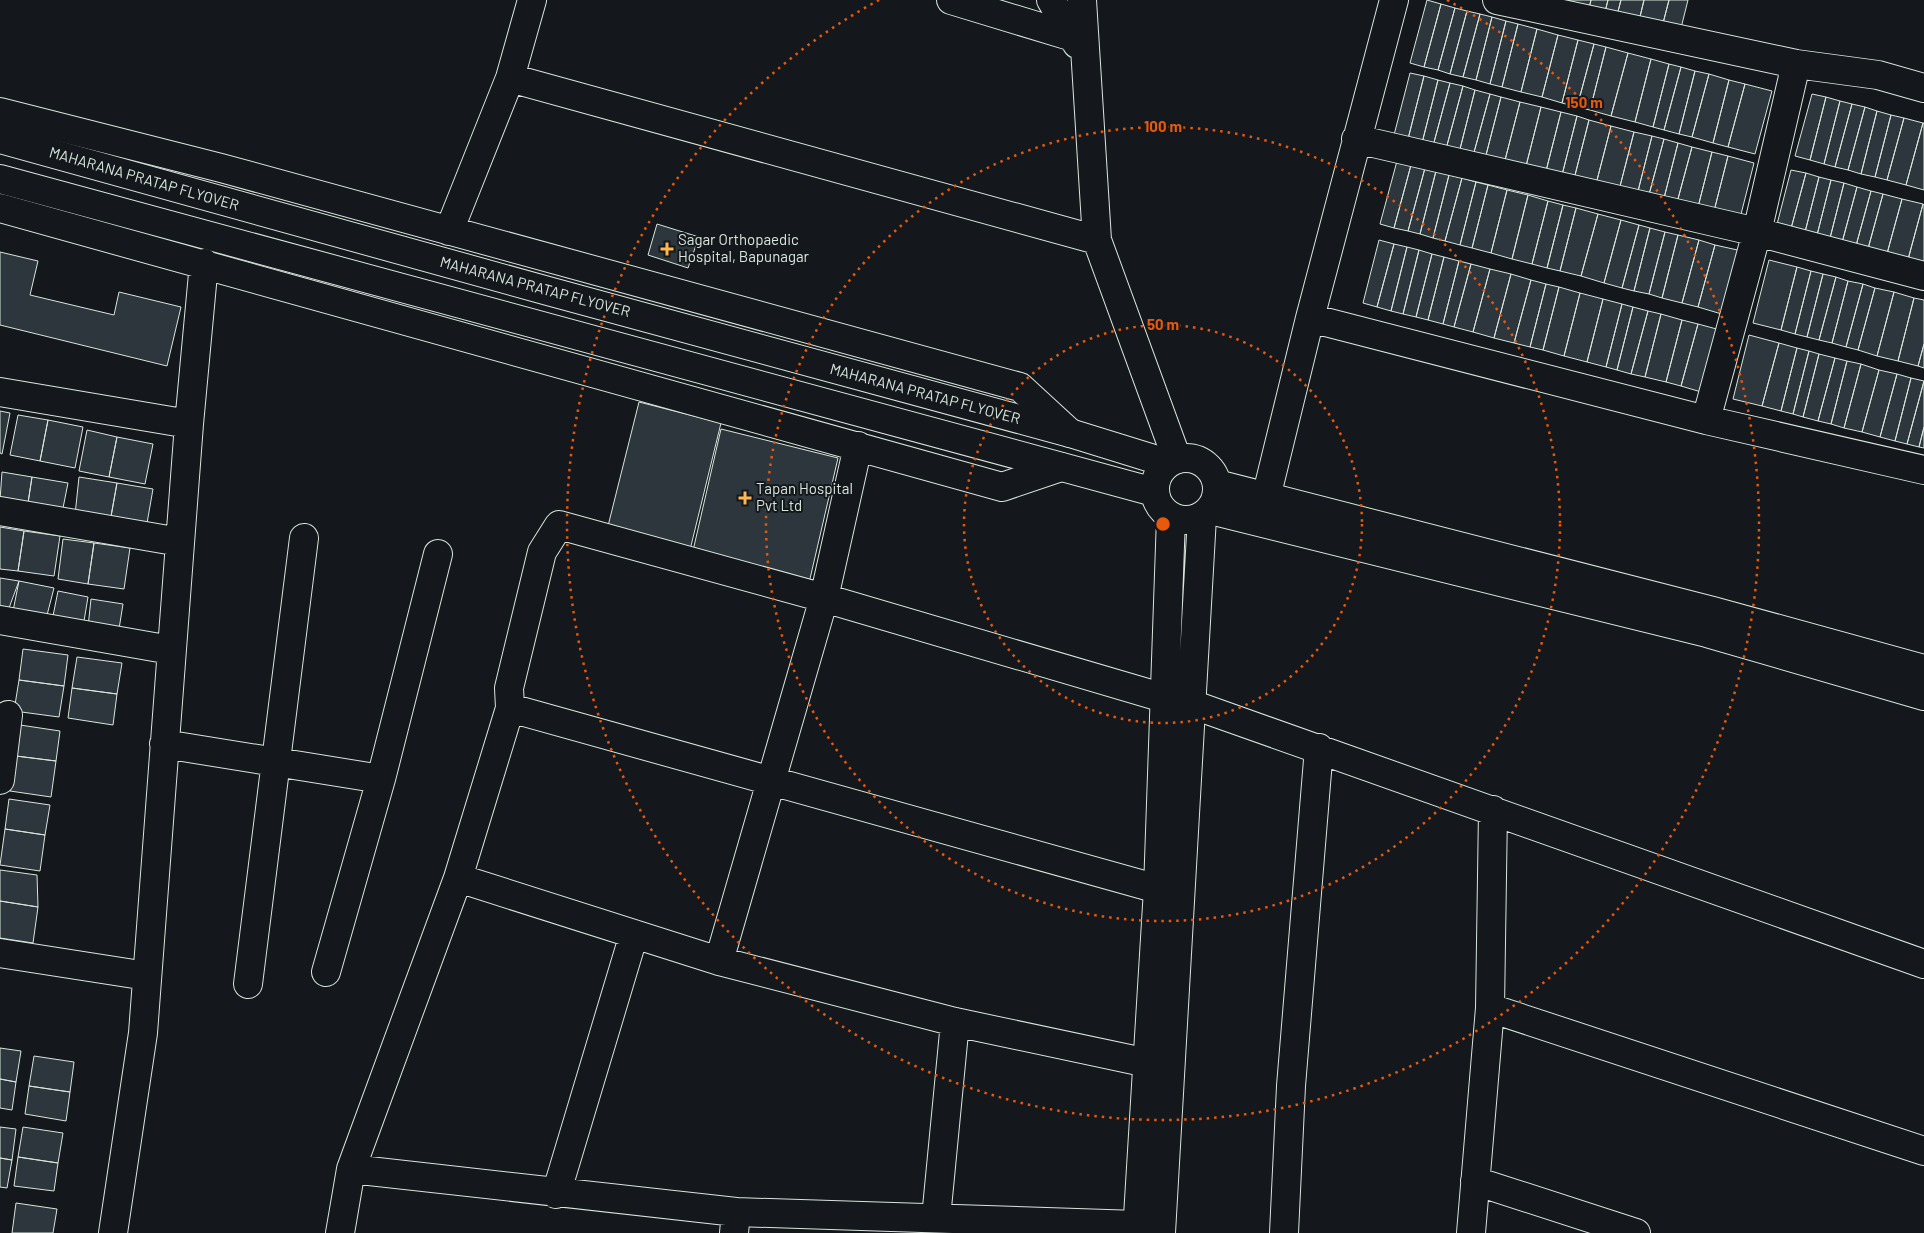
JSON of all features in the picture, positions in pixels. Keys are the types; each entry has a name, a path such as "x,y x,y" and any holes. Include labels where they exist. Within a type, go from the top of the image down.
{"street":[{"path":"449,231 510,78 532,0"},
{"path":"951,0 1073,37"},
{"path":"1052,0 1086,61"},
{"path":"1082,0 1097,240 1172,461"},
{"path":"1263,509 1356,139 1394,0"},
{"path":"1496,0 1796,64 1878,75 1924,88"},
{"path":"1706,420 1758,232 1796,64"},
{"path":"510,78 1097,240"},
{"path":"0,112 230,171 1020,387 1070,433"},
{"name":"MAHARANA PRATAP FLYOVER","path":"0,139 528,286 1172,461"},
{"path":"1356,139 1758,232 1924,276"},
{"path":"0,179 1154,492"},
{"path":"0,208 204,263 1002,487 1061,467"},
{"path":"113,1233 143,1033 171,650 204,263"},
{"path":"1310,318 1706,420 1924,470"},
{"path":"0,392 189,424"},
{"path":"719,961 824,598 858,446"},
{"path":"1217,484 1215,502 1206,513 1192,521 1181,521 1171,518 1162,511 1154,492 1155,481 1160,471 1172,461 1192,459 1207,466 1217,484 1263,509 1924,696"},
{"path":"1206,513 1263,509 1712,611 1924,669"},
{"path":"0,512 180,542"},
{"path":"1145,1230 1206,513"},
{"path":"1145,1230 1148,1063 1158,888 1171,518"},
{"path":"340,1233 352,1169 458,878 510,708 509,688 542,552 559,524 824,598 1164,698"},
{"path":"248,984 304,538"},
{"path":"326,972 381,779 438,554"},
{"path":"0,620 171,650"},
{"path":"1191,704 1924,964"},
{"path":"510,708 1158,888"},
{"path":"0,780 8,715"},
{"path":"164,744 381,779"},
{"path":"1284,1233 1291,1086 1319,748"},
{"path":"1471,1233 1490,1008 1493,810"},
{"path":"458,878 719,961 956,1022 1148,1063"},
{"path":"556,1194 634,934"},
{"path":"0,952 147,976"},
{"path":"1490,1008 1924,1151"},
{"path":"936,1218 956,1022"},
{"path":"352,1169 556,1194 735,1223 936,1218 1145,1230"},
{"path":"1475,1181 1636,1233"}],"building":[{"path":"1427,0 1441,4 1424,67 1410,63"},
{"path":"1570,0 1591,0 1588,12 1568,7"},
{"path":"1591,0 1608,0 1604,16 1588,12"},
{"path":"1608,0 1621,0 1616,19 1604,16"},
{"path":"1621,0 1644,0 1638,25 1616,19"},
{"path":"1644,0 1669,0 1661,31 1638,25"},
{"path":"1669,0 1688,0 1679,36 1661,31"},
{"path":"1441,4 1455,8 1438,70 1424,67"},
{"path":"1455,8 1467,11 1450,74 1438,70"},
{"path":"1467,11 1480,14 1463,77 1450,74"},
{"path":"1480,14 1492,17 1476,80 1463,77"},
{"path":"1492,17 1506,21 1490,84 1476,80"},
{"path":"1506,21 1518,24 1502,87 1490,84"},
{"path":"1518,24 1537,29 1521,92 1502,87"},
{"path":"1537,29 1558,35 1542,97 1521,92"},
{"path":"1558,35 1578,40 1562,103 1542,97"},
{"path":"1578,40 1594,44 1577,107 1562,103"},
{"path":"1594,44 1606,47 1590,110 1577,107"},
{"path":"1606,47 1628,53 1611,116 1590,110"},
{"path":"1628,53 1651,59 1635,122 1611,116"},
{"path":"1651,59 1669,64 1653,127 1635,122"},
{"path":"1669,64 1681,67 1664,130 1653,127"},
{"path":"1681,67 1695,71 1679,134 1664,130"},
{"path":"1695,71 1709,74 1692,137 1679,134"},
{"path":"1410,73 1424,76 1408,139 1394,135"},
{"path":"1709,74 1729,80 1713,143 1692,137"},
{"path":"1424,76 1438,80 1422,143 1408,139"},
{"path":"1438,80 1450,83 1433,146 1422,143"},
{"path":"1729,80 1745,84 1728,147 1713,143"},
{"path":"1450,83 1463,86 1446,149 1433,146"},
{"path":"1745,84 1772,91 1755,154 1728,147"},
{"path":"1463,86 1475,90 1459,153 1446,149"},
{"path":"1475,90 1490,94 1473,156 1459,153"},
{"path":"1490,94 1501,97 1485,159 1473,156"},
{"path":"1812,94 1826,97 1810,160 1795,156"},
{"path":"1501,97 1520,102 1504,164 1485,159"},
{"path":"1826,97 1840,101 1824,164 1810,160"},
{"path":"1840,101 1852,104 1835,167 1824,164"},
{"path":"1520,102 1541,107 1525,170 1504,164"},
{"path":"1852,104 1865,107 1848,170 1835,167"},
{"path":"1541,107 1561,112 1545,175 1525,170"},
{"path":"1865,107 1877,111 1861,174 1848,170"},
{"path":"1877,111 1891,115 1875,177 1861,174"},
{"path":"1561,112 1577,116 1561,179 1545,175"},
{"path":"1891,115 1904,118 1887,180 1875,177"},
{"path":"1577,116 1589,120 1573,183 1561,179"},
{"path":"1904,118 1923,123 1906,185 1887,180"},
{"path":"1589,120 1611,126 1595,188 1573,183"},
{"path":"1924,123 1924,190 1906,185"},
{"path":"1611,126 1634,132 1618,194 1595,188"},
{"path":"1634,132 1652,136 1636,199 1618,194"},
{"path":"1652,136 1664,139 1647,202 1636,199"},
{"path":"1664,139 1678,143 1662,206 1647,202"},
{"path":"1678,143 1692,147 1675,210 1662,206"},
{"path":"1692,147 1712,152 1696,215 1675,210"},
{"path":"1712,152 1728,156 1712,219 1696,215"},
{"path":"1728,156 1754,163 1738,226 1712,219"},
{"path":"1397,161 1411,165 1394,228 1380,224"},
{"path":"1411,165 1425,168 1408,231 1394,228"},
{"path":"1425,168 1436,171 1420,234 1408,231"},
{"path":"1791,170 1806,173 1789,236 1775,232"},
{"path":"1436,171 1449,175 1433,238 1420,234"},
{"path":"1806,173 1819,177 1803,240 1789,236"},
{"path":"1449,175 1462,178 1445,241 1433,238"},
{"path":"1819,177 1831,180 1815,243 1803,240"},
{"path":"1462,178 1476,182 1460,245 1445,241"},
{"path":"1831,180 1844,183 1828,246 1815,243"},
{"path":"1476,182 1488,185 1472,248 1460,245"},
{"path":"1844,183 1857,187 1840,250 1828,246"},
{"path":"1488,185 1507,190 1491,253 1472,248"},
{"path":"1857,187 1871,191 1854,253 1840,250"},
{"path":"1507,190 1528,195 1512,259 1491,253"},
{"path":"1871,191 1883,194 1866,256 1854,253"},
{"path":"1883,194 1902,199 1885,261 1866,256"},
{"path":"1528,195 1548,201 1532,264 1512,259"},
{"path":"1902,199 1923,204 1906,267 1885,261"},
{"path":"1548,201 1563,205 1547,268 1532,264"},
{"path":"1563,205 1576,208 1560,271 1547,268"},
{"path":"1924,205 1924,272 1906,267"},
{"path":"1576,208 1598,214 1581,276 1560,271"},
{"path":"1598,214 1621,220 1604,283 1581,276"},
{"path":"1621,220 1639,225 1622,288 1604,283"},
{"path":"657,224 699,237 688,268 648,255"},
{"path":"1639,225 1650,228 1634,291 1622,288"},
{"path":"1650,228 1665,232 1649,294 1634,291"},
{"path":"1665,232 1678,235 1662,298 1649,294"},
{"path":"1678,235 1699,240 1682,303 1662,298"},
{"path":"1379,240 1394,244 1377,307 1363,303"},
{"path":"1699,240 1715,245 1698,307 1682,303"},
{"path":"1394,244 1407,247 1391,311 1377,307"},
{"path":"1715,245 1742,251 1725,315 1698,307"},
{"path":"1407,247 1419,250 1403,314 1391,311"},
{"path":"1419,250 1432,254 1416,317 1403,314"},
{"path":"0,252 38,261 30,295 114,315 119,292 181,307 167,366 0,325"},
{"path":"1432,254 1444,257 1428,320 1416,317"},
{"path":"1444,257 1459,261 1443,324 1428,320"},
{"path":"1769,260 1797,267 1781,330 1753,323"},
{"path":"1459,261 1471,264 1454,327 1443,324"},
{"path":"1471,264 1490,269 1473,332 1454,327"},
{"path":"1797,267 1811,271 1795,334 1781,330"},
{"path":"1490,269 1511,274 1494,338 1473,332"},
{"path":"1811,271 1823,274 1807,337 1795,334"},
{"path":"1511,274 1531,280 1514,343 1494,338"},
{"path":"1823,274 1836,277 1819,340 1807,337"},
{"path":"1836,277 1848,281 1832,343 1819,340"},
{"path":"1531,280 1546,284 1530,347 1514,343"},
{"path":"1848,281 1863,284 1846,347 1832,343"},
{"path":"1546,284 1559,287 1543,350 1530,347"},
{"path":"1863,284 1875,288 1858,350 1846,347"},
{"path":"1559,287 1580,293 1564,356 1543,350"},
{"path":"1875,288 1894,292 1877,356 1858,350"},
{"path":"1894,292 1914,298 1898,361 1877,356"},
{"path":"1580,293 1603,299 1587,362 1564,356"},
{"path":"1914,298 1924,300 1924,344 1918,366 1898,361"},
{"path":"1603,299 1622,304 1606,367 1587,362"},
{"path":"1622,304 1633,307 1617,370 1606,367"},
{"path":"1633,307 1648,311 1631,374 1617,370"},
{"path":"1648,311 1661,314 1645,377 1631,374"},
{"path":"1661,314 1682,320 1666,382 1645,377"},
{"path":"1682,320 1698,324 1681,386 1666,382"},
{"path":"1698,324 1724,331 1708,394 1681,386"},
{"path":"1749,335 1779,343 1762,406 1733,399"},
{"path":"1779,343 1797,348 1781,411 1762,406"},
{"path":"1924,344 1924,368 1918,366"},
{"path":"1797,348 1809,351 1793,414 1781,411"},
{"path":"1809,351 1819,354 1803,417 1793,414"},
{"path":"1819,354 1835,358 1818,421 1803,417"},
{"path":"1835,358 1847,361 1831,424 1818,421"},
{"path":"1847,361 1861,364 1844,428 1831,424"},
{"path":"1861,364 1879,370 1862,432 1844,428"},
{"path":"1879,370 1897,374 1880,437 1862,432"},
{"path":"1897,374 1911,378 1895,441 1880,437"},
{"path":"1911,378 1924,381 1907,444 1895,441"},
{"path":"1924,381 1924,427 1919,447 1907,444"},
{"path":"639,402 721,423 689,554 606,534"},
{"path":"0,411 10,413 2,454 0,453"},
{"path":"18,415 48,420 40,461 10,455"},
{"path":"48,420 83,427 75,468 40,461"},
{"path":"1924,427 1924,448 1919,447"},
{"path":"721,429 838,458 809,583 692,555"},
{"path":"87,430 117,437 109,477 79,471"},
{"path":"117,437 153,444 145,484 109,477"},
{"path":"2,472 32,477 28,503 0,500"},
{"path":"32,477 68,483 63,508 28,503"},
{"path":"79,477 117,483 110,522 75,515"},
{"path":"117,483 153,489 146,529 110,522"},
{"path":"0,527 24,531 18,571 0,569"},
{"path":"24,531 60,536 54,576 18,571"},
{"path":"63,539 94,543 88,584 58,579"},
{"path":"94,543 130,548 124,589 88,584"},
{"path":"0,578 19,581 9,608 0,608"},
{"path":"19,581 54,588 46,619 13,611"},
{"path":"58,591 88,597 83,627 52,621"},
{"path":"91,599 123,604 119,629 88,627"},
{"path":"23,649 68,655 64,686 19,680"},
{"path":"77,657 122,663 117,694 72,688"},
{"path":"19,680 64,686 59,717 14,711"},
{"path":"72,688 117,694 113,725 68,718"},
{"path":"20,725 60,731 56,761 16,756"},
{"path":"16,756 56,761 51,797 10,791"},
{"path":"9,799 50,805 45,835 5,829"},
{"path":"5,829 45,835 40,871 0,865"},
{"path":"0,870 37,875 38,907 0,901"},
{"path":"0,901 38,907 33,943 0,938"},
{"path":"0,1048 21,1051 16,1082 0,1079"},
{"path":"34,1056 74,1062 70,1092 29,1086"},
{"path":"0,1079 16,1082 12,1110 0,1108"},
{"path":"29,1086 70,1092 66,1121 25,1114"},
{"path":"0,1127 16,1129 12,1160 0,1158"},
{"path":"23,1127 63,1133 58,1163 18,1157"},
{"path":"18,1157 58,1163 54,1191 14,1186"},
{"path":"0,1158 12,1160 7,1188 0,1187"},
{"path":"16,1203 57,1209 53,1233 12,1233"}],"place":[{"name":"Sagar Orthopaedic Hospital, Bapunagar","path":"667,249"},
{"name":"Tapan Hospital Pvt Ltd","path":"745,498"}]}
